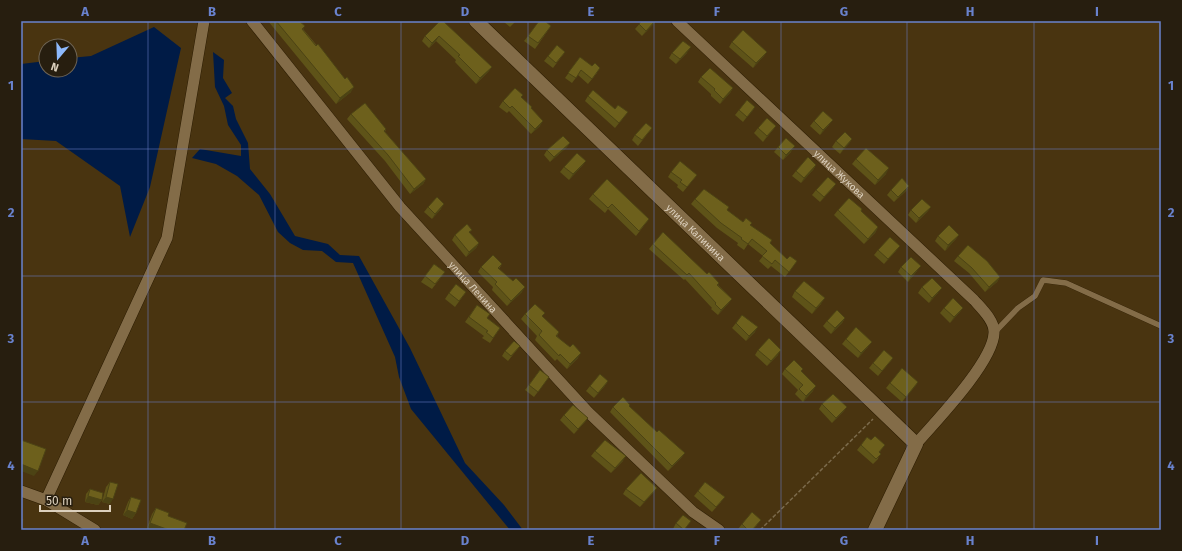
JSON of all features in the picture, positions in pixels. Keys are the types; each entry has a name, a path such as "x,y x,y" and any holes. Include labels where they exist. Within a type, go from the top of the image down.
{"street":[{"path":"46,500 167,238 204,21"},
{"name":"улица Ленина","path":"252,21 400,207 588,412 693,512 719,530"},
{"name":"улица Калинина","path":"476,21 916,444"},
{"name":"улица Жукова","path":"677,21 974,300 988,316 995,332"},
{"path":"875,530 916,444 980,366 991,347 995,332"},
{"path":"21,491 46,500 95,530"}],"lane":[{"path":"995,332 1018,308 1035,296 1043,280 1066,283 1161,326"}],"path":[{"path":"760,530 882,411"}],"water":[{"path":"154,27 181,48 150,187 130,237 120,186 56,141 21,139 21,64 38,62 38,78 78,78 78,57 91,56"},
{"path":"213,52 224,60 223,78 232,93 225,98 233,106 236,119 248,143 250,169 270,194 295,236 328,244 340,255 359,256 410,348 465,463 504,505 523,530 510,530 411,409 399,377 395,357 353,263 336,262 322,251 303,250 290,243 278,232 259,195 237,176 216,164 192,158 200,149 241,156 241,145 228,125 224,106 215,87"}],"building":[{"path":"276,21 299,21 305,26 302,29 316,46 318,44 345,79 347,77 354,87 340,98"},
{"path":"440,21 443,21 492,67 480,78 458,56 460,55 439,36 432,43 425,36"},
{"path":"539,21 545,21 551,26 538,43 528,36"},
{"path":"642,21 655,21 646,31 639,24"},
{"path":"743,30 767,52 756,63 732,42"},
{"path":"683,41 691,47 680,59 672,53"},
{"path":"557,45 565,52 556,63 548,56"},
{"path":"580,57 592,66 595,63 600,68 592,79 581,70 576,78 568,73"},
{"path":"710,68 733,88 723,99 714,90 715,89 701,77"},
{"path":"515,88 523,95 521,97 532,107 531,108 543,121 535,129 512,106 510,108 503,101"},
{"path":"593,90 615,109 618,105 628,112 619,123 588,96"},
{"path":"747,100 755,107 747,117 739,110"},
{"path":"365,103 386,129 384,131 426,179 414,189 388,155 351,114"},
{"path":"823,111 833,120 823,130 814,121"},
{"path":"767,118 776,126 767,136 758,128"},
{"path":"646,123 652,128 642,140 635,135"},
{"path":"845,132 852,139 844,148 836,141"},
{"path":"563,136 570,143 554,157 547,150"},
{"path":"786,138 795,146 786,155 778,147"},
{"path":"866,148 889,168 878,180 856,159"},
{"path":"577,153 586,161 573,174 564,167"},
{"path":"808,157 816,165 804,178 796,171"},
{"path":"680,161 697,175 687,187 680,182 682,180 671,172"},
{"path":"828,177 836,184 824,197 816,190"},
{"path":"902,178 909,186 898,197 891,190"},
{"path":"607,179 649,219 639,231 612,204 608,208 593,194"},
{"path":"704,189 729,207 727,210 743,222 746,218 752,223 750,225 772,240 770,243 787,259 790,256 797,261 789,272 775,260 772,264 762,256 767,251 752,239 748,244 741,239 742,238 721,223 695,199"},
{"path":"437,197 444,204 435,214 428,207"},
{"path":"849,198 862,209 861,211 878,227 868,239 838,210"},
{"path":"922,199 931,207 919,218 911,210"},
{"path":"467,224 472,230 469,232 479,243 469,252 455,235"},
{"path":"949,225 959,235 948,245 938,236"},
{"path":"663,232 707,274 709,272 719,283 717,285 732,299 721,310 689,273 687,275 653,244"},
{"path":"890,237 900,246 888,259 878,250"},
{"path":"968,245 987,261 1000,277 989,287 972,268 958,256"},
{"path":"493,255 502,264 498,268 513,281 516,278 525,287 511,301 495,284 497,282 481,267"},
{"path":"911,257 921,266 911,276 901,267"},
{"path":"434,264 445,272 435,284 425,276"},
{"path":"932,278 942,288 932,298 922,287"},
{"path":"804,281 825,298 816,308 795,291"},
{"path":"456,284 466,292 459,301 449,293"},
{"path":"953,298 963,308 954,317 944,308"},
{"path":"535,304 545,313 542,316 559,332 556,336 570,347 573,344 581,353 570,364 560,354 559,356 539,335 542,331 525,314"},
{"path":"477,305 490,314 487,318 500,328 493,338 486,332 488,331 469,317"},
{"path":"837,310 845,318 835,328 827,321"},
{"path":"742,315 758,327 749,336 736,323"},
{"path":"856,327 872,342 861,353 846,339"},
{"path":"769,338 781,350 771,361 758,350"},
{"path":"514,341 520,346 511,356 505,351"},
{"path":"884,350 893,358 882,371 873,363"},
{"path":"794,360 803,369 801,371 816,386 806,396 799,389 803,385 785,369"},
{"path":"902,368 918,382 906,397 890,383"},
{"path":"540,370 549,377 538,392 529,385"},
{"path":"600,374 608,381 598,393 590,386"},
{"path":"833,394 847,407 836,418 822,404"},
{"path":"623,397 630,405 629,406 657,432 659,430 685,453 672,466 613,407"},
{"path":"573,405 588,418 578,429 564,415"},
{"path":"875,436 885,445 879,452 881,454 876,459 861,445 867,437 871,440"},
{"path":"21,440 46,449 38,471 21,464"},
{"path":"605,440 626,456 615,468 595,451"},
{"path":"641,473 657,488 644,502 626,489"},
{"path":"110,482 118,484 113,499 106,497"},
{"path":"705,482 725,497 716,507 698,491"},
{"path":"90,489 103,493 102,500 88,496"},
{"path":"131,497 141,500 136,513 127,510"},
{"path":"156,508 169,513 168,516 187,523 184,530 169,530 150,523"},
{"path":"752,512 761,520 752,530 748,530 742,524"},
{"path":"683,515 691,521 684,530 676,523"}]}
